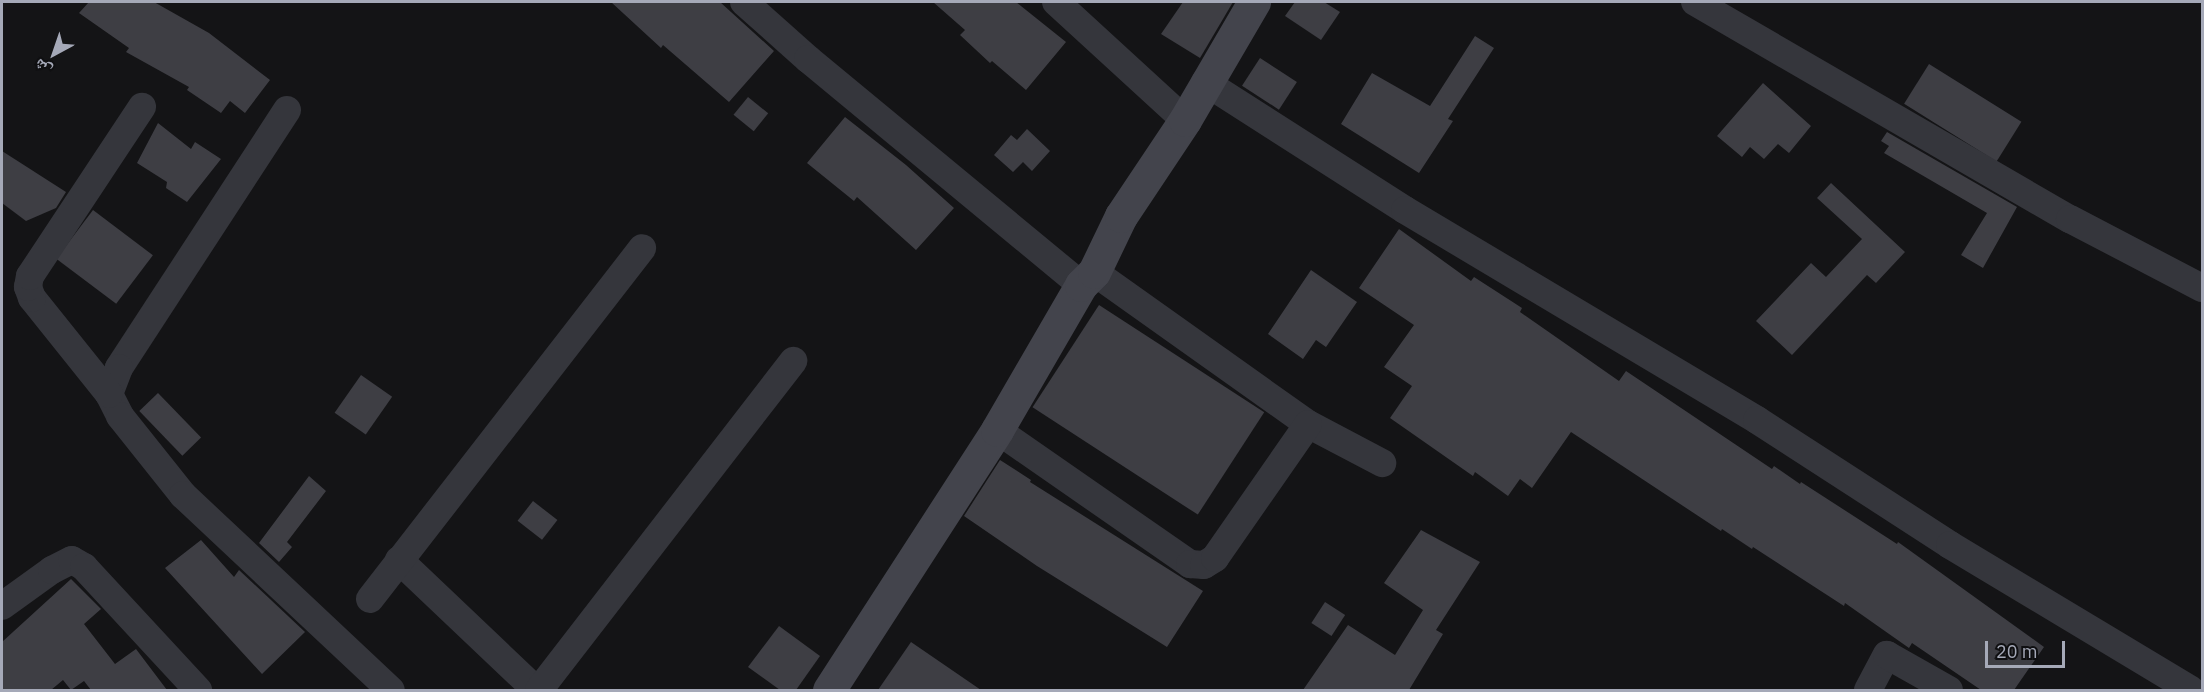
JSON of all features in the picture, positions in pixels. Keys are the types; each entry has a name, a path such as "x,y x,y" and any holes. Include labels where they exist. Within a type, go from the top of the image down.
{"main road":[{"path":"829,690 996,430 1087,278 1121,216 1185,120 1205,82 1254,2"}],"street":[{"path":"744,2 808,59 1087,278 1308,424 1382,463"},
{"path":"1056,2 1185,120"},
{"path":"1695,2 2070,219 2202,288"},
{"path":"1205,82 1405,210 1747,414 1950,545 2191,690"},
{"path":"142,107 30,276 28,287 32,298 109,394 120,416 183,495 391,690"},
{"path":"109,394 119,368 287,110"},
{"path":"369,599 642,248"},
{"path":"399,560 538,690 793,361"},
{"path":"996,430 1190,564 1204,565 1215,558 1308,424"},
{"path":"2,606 52,570 72,560 84,567 198,690"},
{"path":"1868,690 1887,655 1949,690"}],"building":[{"path":"89,2 154,2 209,33 270,80 245,113 230,101 221,113 187,90 189,87 126,52 129,48 79,13"},
{"path":"611,2 720,2 774,51 729,102 663,45 661,48"},
{"path":"933,2 1016,2 1066,42 1026,90 992,61 990,63 960,35 965,30"},
{"path":"1183,2 1233,2 1200,58 1161,34"},
{"path":"1295,2 1324,2 1340,12 1321,40 1285,16"},
{"path":"1475,36 1494,48 1448,119 1453,121 1419,173 1341,124 1372,73 1430,106"},
{"path":"1260,58 1297,82 1279,110 1242,86"},
{"path":"1929,64 2021,122 1997,162 1904,104"},
{"path":"1763,83 1811,126 1789,153 1778,144 1764,159 1750,147 1742,157 1717,136"},
{"path":"748,97 768,113 754,131 734,115"},
{"path":"845,117 906,165 954,208 916,250 857,197 854,201 807,163"},
{"path":"158,123 191,149 195,142 221,159 187,202 166,188 167,182 137,163"},
{"path":"1027,129 1050,151 1032,171 1023,162 1013,172 994,155 1011,135 1017,140"},
{"path":"1887,132 2017,207 1983,268 1961,255 1987,213 1884,153 1889,146 1881,141"},
{"path":"2,151 66,192 56,208 26,221 2,203"},
{"path":"1831,183 1905,252 1876,283 1867,275 1792,355 1756,321 1811,263 1826,277 1862,239 1817,198"},
{"path":"93,210 153,255 116,304 56,259"},
{"path":"1399,229 1471,281 1474,277 1522,308 1520,312 1619,381 1626,371 1772,469 1774,466 1897,544 1898,542 2044,647 2014,690 1981,690 1912,643 1909,648 1845,603 1844,606 1753,547 1752,549 1722,529 1721,531 1571,432 1532,488 1520,479 1508,496 1475,472 1473,476 1390,418 1412,386 1384,367 1414,325 1359,288"},
{"path":"1311,270 1357,302 1326,347 1316,340 1303,359 1268,334"},
{"path":"1099,305 1264,412 1198,515 1033,407"},
{"path":"361,375 392,397 366,434 335,413"},
{"path":"158,393 201,438 182,456 139,411"},
{"path":"1000,460 1031,480 1030,482 1203,591 1167,647 1037,566 964,516"},
{"path":"309,476 326,491 287,542 292,547 279,562 259,543"},
{"path":"533,501 557,520 542,540 518,521"},
{"path":"1421,530 1480,562 1436,630 1443,634 1409,690 1303,690 1348,625 1395,655 1423,610 1384,583"},
{"path":"201,540 234,577 239,570 305,632 262,674 165,568"},
{"path":"71,579 101,609 84,624 115,664 136,649 167,690 91,690 84,681 71,690 63,680 51,690 2,690 2,642"},
{"path":"1325,602 1345,615 1332,636 1311,623"},
{"path":"779,626 820,656 796,690 780,690 748,667"},
{"path":"911,642 981,690 878,690"}]}
